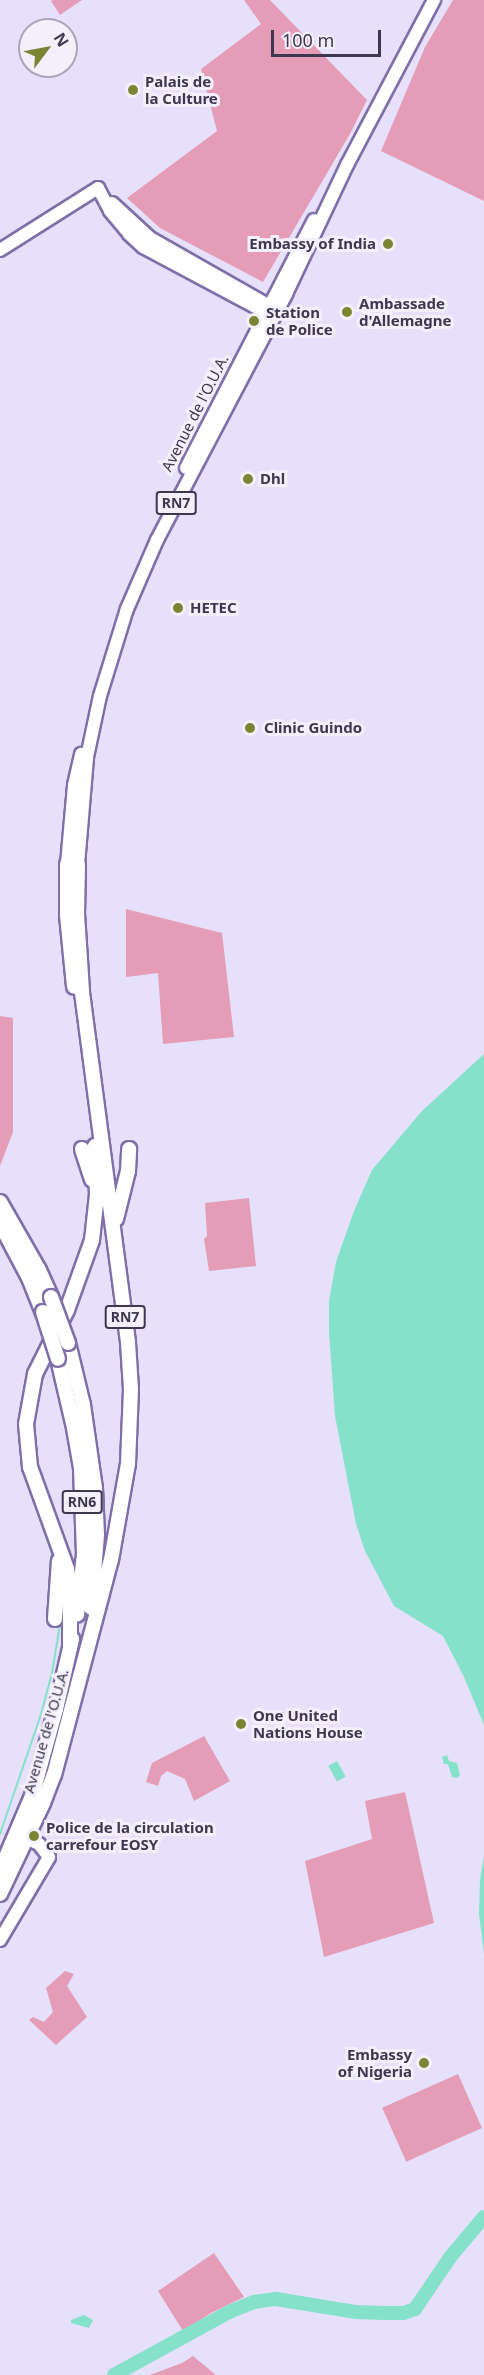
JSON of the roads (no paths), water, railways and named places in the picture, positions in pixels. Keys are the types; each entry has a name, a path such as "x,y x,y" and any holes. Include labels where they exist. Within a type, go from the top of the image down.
{"highway":[{"name":"RN7","path":"70,1646 70,1585 59,1544 30,1467 26,1424 35,1374 67,1310 86,1261 92,1240 97,1195 95,1147 70,962 73,864"},
{"name":"RN7","path":"73,864 82,991 128,1342 130,1389 128,1464 111,1560 88,1641"},
{"path":"82,1149 97,1195"},
{"path":"114,1227 126,1181 129,1149"},
{"name":"RN6","path":"0,1202 39,1270 51,1297 68,1343 83,1405 94,1488 97,1535 88,1641"},
{"name":"RN6","path":"0,1223 29,1278 43,1312 58,1359 74,1428 84,1554 70,1646"},
{"path":"55,1619 59,1544"},
{"name":"Avenue de l'O.U.A.","path":"0,1871 22,1836 54,1775 88,1641"},
{"name":"Avenue de l'O.U.A.","path":"0,1894 22,1836 70,1646"}],"main road":[{"name":"Avenue de l'O.U.A.","path":"73,864 74,784 93,693 122,602 152,535 434,0"},
{"path":"0,250 98,188 150,238 271,311"},
{"path":"0,1940 49,1857 39,1844 22,1836"}],"waterway":[{"path":"21,1463 52,1553 50,1565 52,1575"},
{"path":"0,1834 41,1714 52,1673 62,1612"},
{"path":"114,2375 229,2312 254,2302 276,2299 355,2312 404,2313 415,2309 451,2256 484,2217"}],"place":[{"name":"Palais de la Culture","path":"133,90"},
{"name":"Embassy of India","path":"388,244"},
{"name":"Ambassade d'Allemagne","path":"347,312"},
{"name":"Station de Police","path":"254,321"},
{"name":"Dhl","path":"248,479"},
{"name":"HETEC","path":"178,608"},
{"name":"Clinic Guindo","path":"250,728"},
{"name":"One United Nations House","path":"241,1724"},
{"name":"Police de la circulation carrefour EOSY","path":"34,1836"},
{"name":"Embassy of Nigeria","path":"424,2063"}]}
